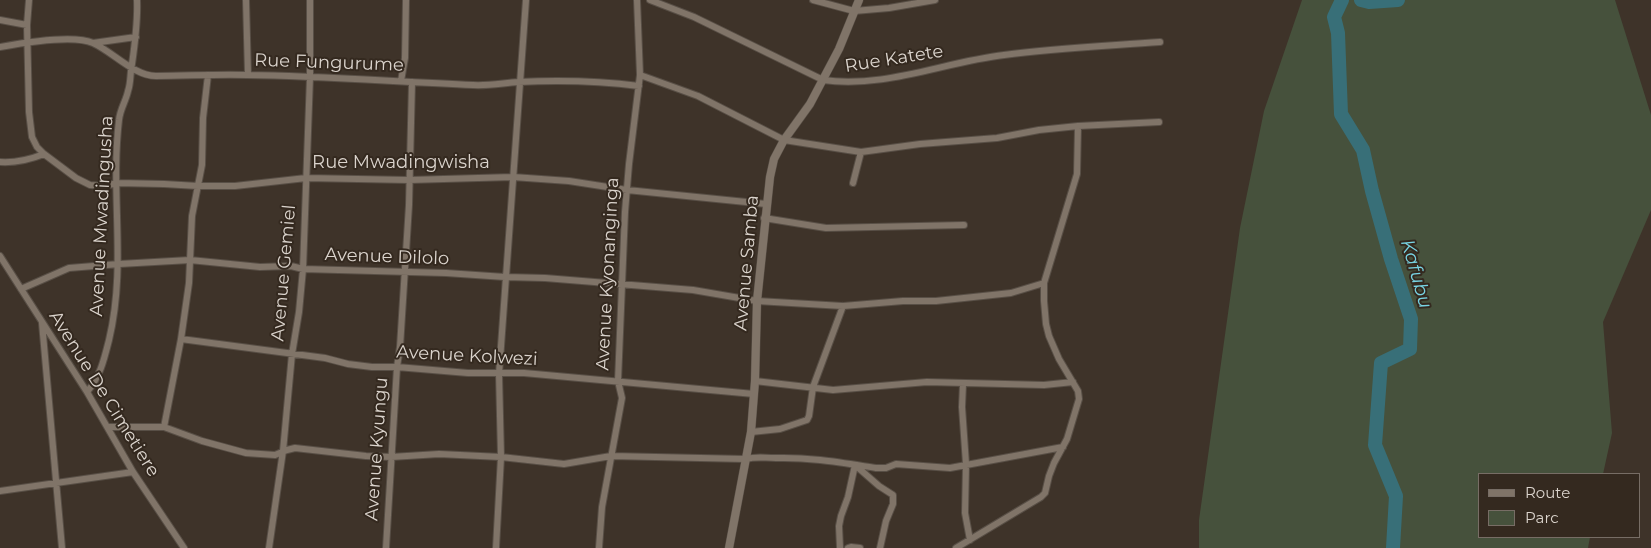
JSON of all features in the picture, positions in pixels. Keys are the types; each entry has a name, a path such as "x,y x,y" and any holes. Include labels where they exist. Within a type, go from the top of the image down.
{"street":[{"path":"0,162 12,163 44,154 37,147 32,137 30,124 27,41 29,0"},
{"name":"Avenue Mwadingusha","path":"87,392 99,374 104,360 114,319 117,296 119,119 129,90 136,36 137,0"},
{"path":"246,0 248,75"},
{"name":"Avenue Gemiel","path":"269,548 283,451 292,354 299,312 303,269 310,77 310,0"},
{"path":"401,81 406,58 406,0"},
{"path":"496,548 501,457 499,374 526,0"},
{"name":"Avenue Kyonanginga","path":"599,548 602,507 622,398 618,381 627,190 640,75 637,0"},
{"name":"Rue Katete","path":"650,0 694,17 823,80 843,83 869,81 1002,55 1082,46 1160,42"},
{"path":"813,0 854,11 890,8 935,0"},
{"name":"Avenue Samba","path":"729,548 751,432 755,381 757,301 764,218 774,160 784,140 810,104 823,80 839,49 859,0"},
{"path":"0,20 27,25"},
{"path":"93,43 136,36"},
{"name":"Rue Fungurume","path":"0,47 27,41 84,40 93,43 143,74 155,76 248,75 476,85 520,82 598,83 639,86"},
{"path":"164,427 189,283 192,216 202,166 203,118 208,75"},
{"path":"640,75 698,96 784,140 861,152 920,144 997,138 1039,130 1078,126 1159,122"},
{"name":"Avenue Kyungu","path":"386,548 397,367 400,347 412,82"},
{"path":"956,548 1041,497 1054,463 1063,447 1079,399 1078,391 1059,359 1046,324 1044,301 1044,283 1077,174 1078,126"},
{"path":"853,183 861,152"},
{"name":"Rue Mwadingwisha","path":"44,154 76,178 90,185 105,186 117,183 235,186 306,178 409,180 513,177 766,204"},
{"path":"764,218 826,228 964,225"},
{"name":"Avenue De Cimetiere","path":"0,256 87,392 133,472 184,548"},
{"name":"Avenue Dilolo","path":"20,289 69,268 190,260 260,267 291,266 303,269 544,278 693,290 757,301 844,306 903,301 936,301 1011,293 1044,283"},
{"path":"751,432 780,429 807,420 813,386 844,306"},
{"path":"42,321 62,548"},
{"name":"Avenue Kolwezi","path":"180,339 325,358 348,364 372,367 499,374 524,373 754,394"},
{"path":"755,381 813,386 833,390 926,382 1044,384 1073,382"},
{"path":"963,384 962,407 966,464 965,513 970,540"},
{"path":"108,427 164,427 202,441 246,453 275,455 295,448 366,456 392,457 439,454 501,457 564,464 612,456 745,459 759,456 790,457 876,468 886,468 896,464 950,468 1063,447"},
{"path":"840,548 840,521 848,497 855,465"},
{"path":"855,465 879,486 893,495 893,504 886,522 880,548"},
{"path":"0,491 133,472"},
{"path":"848,548 860,548"}],"green space":[{"path":"1302,0 1615,0 1651,115 1651,210 1603,322 1612,433 1603,473 1478,473 1478,538 1590,538 1588,548 1199,548 1199,520 1240,228 1264,111"}],"waterway":[{"name":"Kafubu","path":"1342,0 1334,17 1338,33 1341,114 1363,150 1391,259 1411,319 1410,349 1381,363 1375,445 1396,496 1393,548"},
{"name":"Kafubu","path":"1361,0 1369,2 1398,0"}]}
